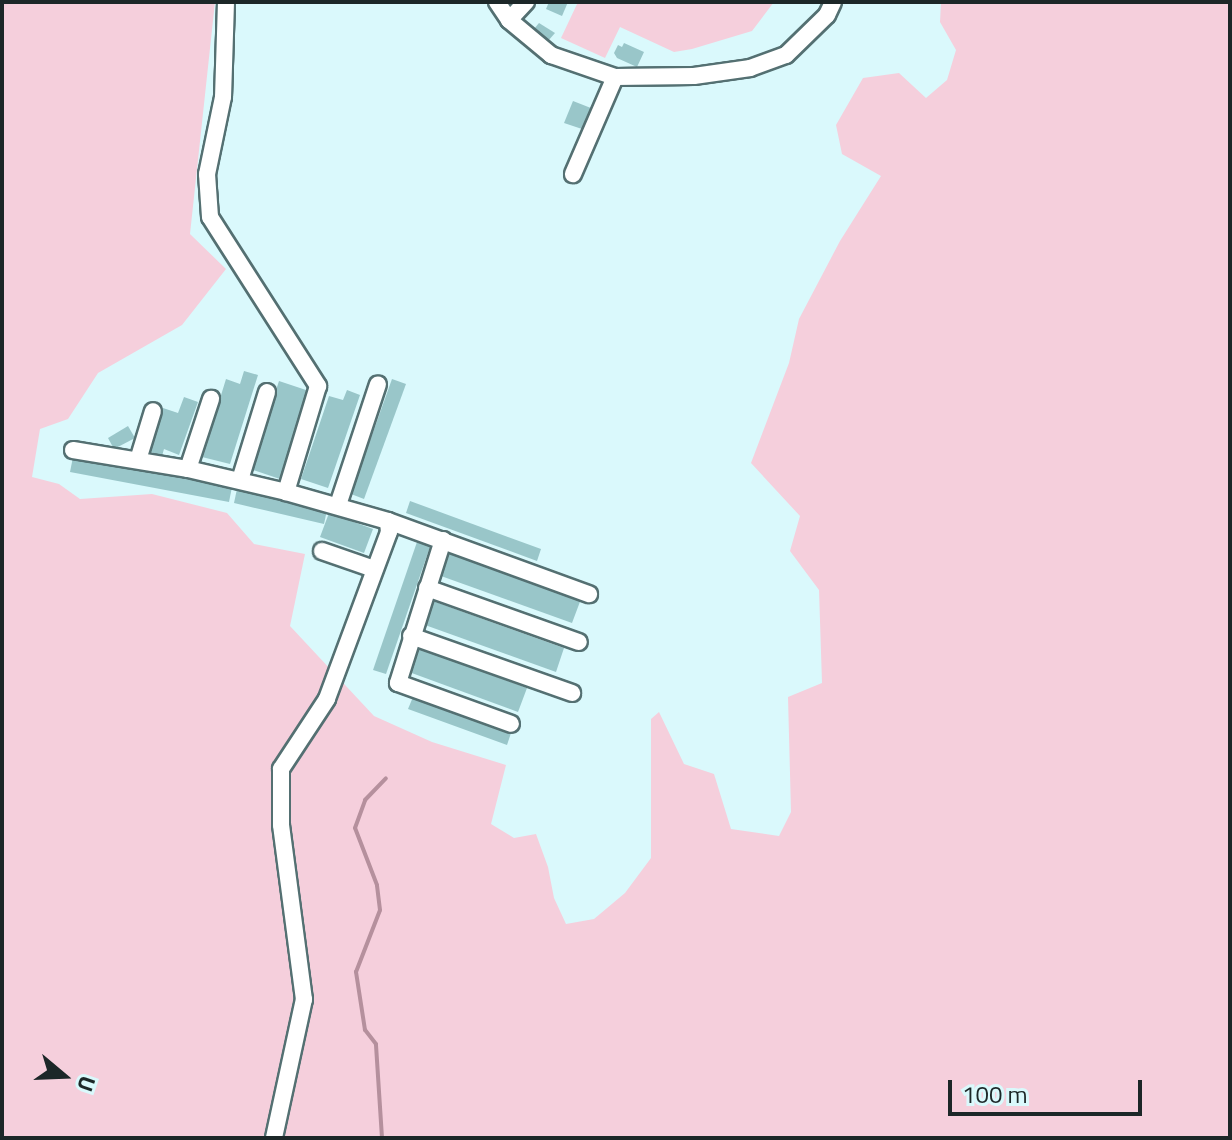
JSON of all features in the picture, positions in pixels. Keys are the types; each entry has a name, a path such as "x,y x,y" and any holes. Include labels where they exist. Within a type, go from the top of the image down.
{"street":[{"path":"226,2 223,97 207,174 210,217 318,386 286,492"},
{"path":"497,2 509,20 551,55 615,77 694,76 750,68 786,55 827,15 833,2"},
{"path":"509,20 526,2"},
{"path":"573,174 615,77"},
{"path":"338,505 378,384"},
{"path":"240,480 267,392"},
{"path":"188,469 211,399"},
{"path":"138,460 153,411"},
{"path":"73,450 188,469 338,505 589,594"},
{"path":"274,1138 304,999 281,825 281,769 327,699 389,532 388,521"},
{"path":"443,540 398,683 511,724"},
{"path":"322,551 374,569"},
{"path":"427,588 579,642"},
{"path":"411,636 572,693"}],"shaded area":[{"path":"2,2 215,2 190,234 226,269 182,325 98,373 68,419 40,429 32,477 59,484 80,499 152,494 227,513 254,544 305,554 290,626 374,716 432,742 506,765 491,824 514,838 536,834 548,867 554,898 566,924 594,919 625,893 651,858 651,719 659,712 684,764 714,774 731,829 779,836 791,812 788,697 822,683 819,590 790,551 800,516 751,463 789,363 799,319 840,241 881,176 842,154 836,125 863,78 899,73 926,98 947,80 956,50 940,22 941,2 1230,2 1230,1138 2,1138"},
{"path":"578,2 774,2 752,31 674,52 620,27 605,58 561,38"}],"building":[{"path":"549,2 568,2 562,16 546,9"},
{"path":"539,23 555,33 548,41 534,29"},
{"path":"624,43 644,52 637,67 617,58 614,53 618,45 622,47"},
{"path":"573,101 596,110 588,131 564,123"},
{"path":"244,371 258,375 230,464 202,457 226,379 240,384"},
{"path":"392,379 406,384 364,499 351,494"},
{"path":"279,381 309,391 280,479 250,469"},
{"path":"347,390 360,395 328,488 301,479 329,396 343,400"},
{"path":"184,397 198,402 179,455 164,449 162,456 148,451 163,408 178,413"},
{"path":"128,426 135,438 114,449 108,438"},
{"path":"73,457 232,487 229,502 70,472"},
{"path":"237,489 327,510 324,524 234,503"},
{"path":"410,501 541,549 537,561 406,513"},
{"path":"329,513 373,529 364,553 320,537"},
{"path":"418,539 431,544 386,674 373,670"},
{"path":"450,552 581,599 572,623 441,576"},
{"path":"433,601 564,648 556,672 425,625"},
{"path":"417,648 527,688 518,712 409,672"},
{"path":"413,697 511,733 507,745 408,709"}],"waterway":[{"path":"382,1138 376,1044 365,1030 356,972 380,910 377,885 355,828 365,800 386,778"}]}
